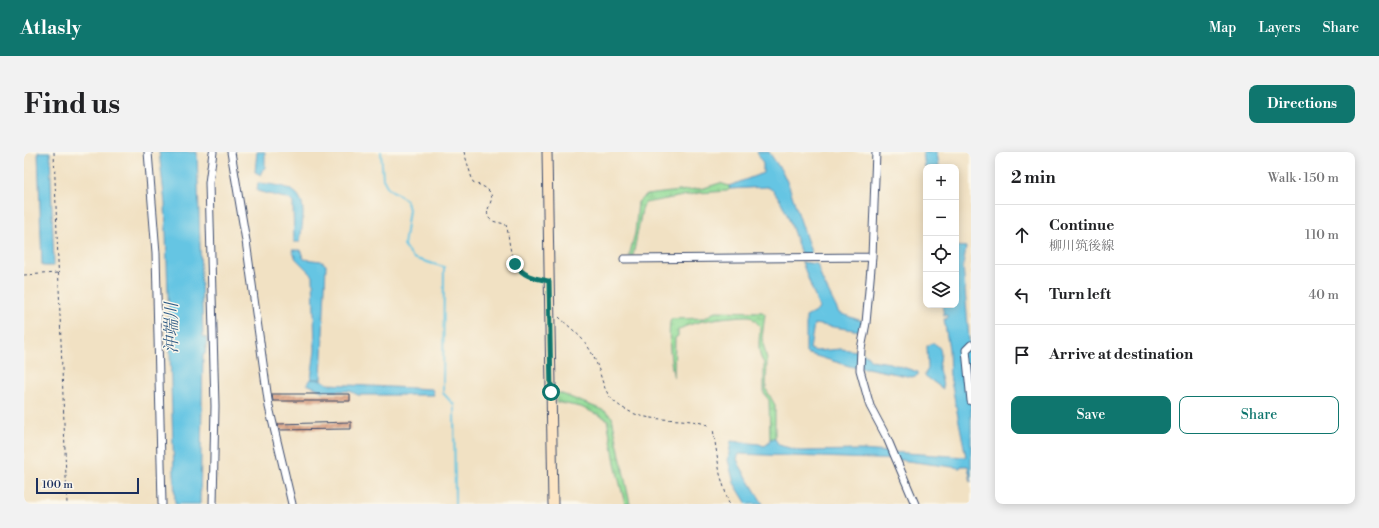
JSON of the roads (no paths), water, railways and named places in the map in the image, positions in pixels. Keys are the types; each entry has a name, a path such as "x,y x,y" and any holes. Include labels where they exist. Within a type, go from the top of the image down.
{"main road":[{"path":"548,152 553,504"}],"street":[{"path":"148,152 156,253 162,504"},
{"path":"212,152 209,183 215,406 213,504"},
{"path":"231,152 246,240 260,352 269,407 292,504"},
{"path":"876,152 872,257 866,322 861,349 860,370 870,406 889,442 913,503"},
{"path":"624,259 872,257"},
{"path":"971,345 966,350 971,401"}],"water":[{"path":"38,152 50,152 54,266 42,266"},
{"name":"沖端川","path":"159,152 197,152 203,337 207,338 205,354 203,355 200,504 175,504 165,203"},
{"path":"257,152 265,152 265,167 261,175 255,172"},
{"path":"757,152 769,152 783,173 789,186 812,255 801,254 788,216 778,197 773,191 767,187 730,189 729,186 763,173 763,164"},
{"path":"923,152 937,152 939,164 924,164"},
{"path":"258,183 285,188 294,192 299,197 303,214 300,242 294,242 293,203 289,199 257,191"},
{"path":"959,246 966,247 963,266 971,363 971,482 968,466 961,466 960,468 900,460 739,454 737,459 740,466 763,504 747,504 734,483 728,460 731,441 759,444 764,446 768,444 770,439 775,439 779,445 800,451 861,450 966,457 950,376 949,349 944,319 947,319 947,315 944,315 943,308 959,308"},
{"path":"292,250 300,250 304,259 321,261 326,265 321,379 311,379 315,350 313,276 296,259"},
{"path":"802,262 817,264 822,279 839,313 862,321 860,331 814,324 810,349 816,351 841,349 857,351 867,355 871,360 890,363 918,372 918,375 912,377 867,368 856,368 806,353 806,317 817,311 819,308"},
{"path":"932,343 939,347 941,354 939,369 943,389 924,375 928,369 927,346"},
{"path":"310,379 322,380 328,384 432,389 434,395 358,395 350,391 322,391 307,384"}],"waterway":[{"path":"381,152 383,179 388,188 405,199 409,209 404,246 413,258 444,267 443,393 454,405 455,504"}]}
